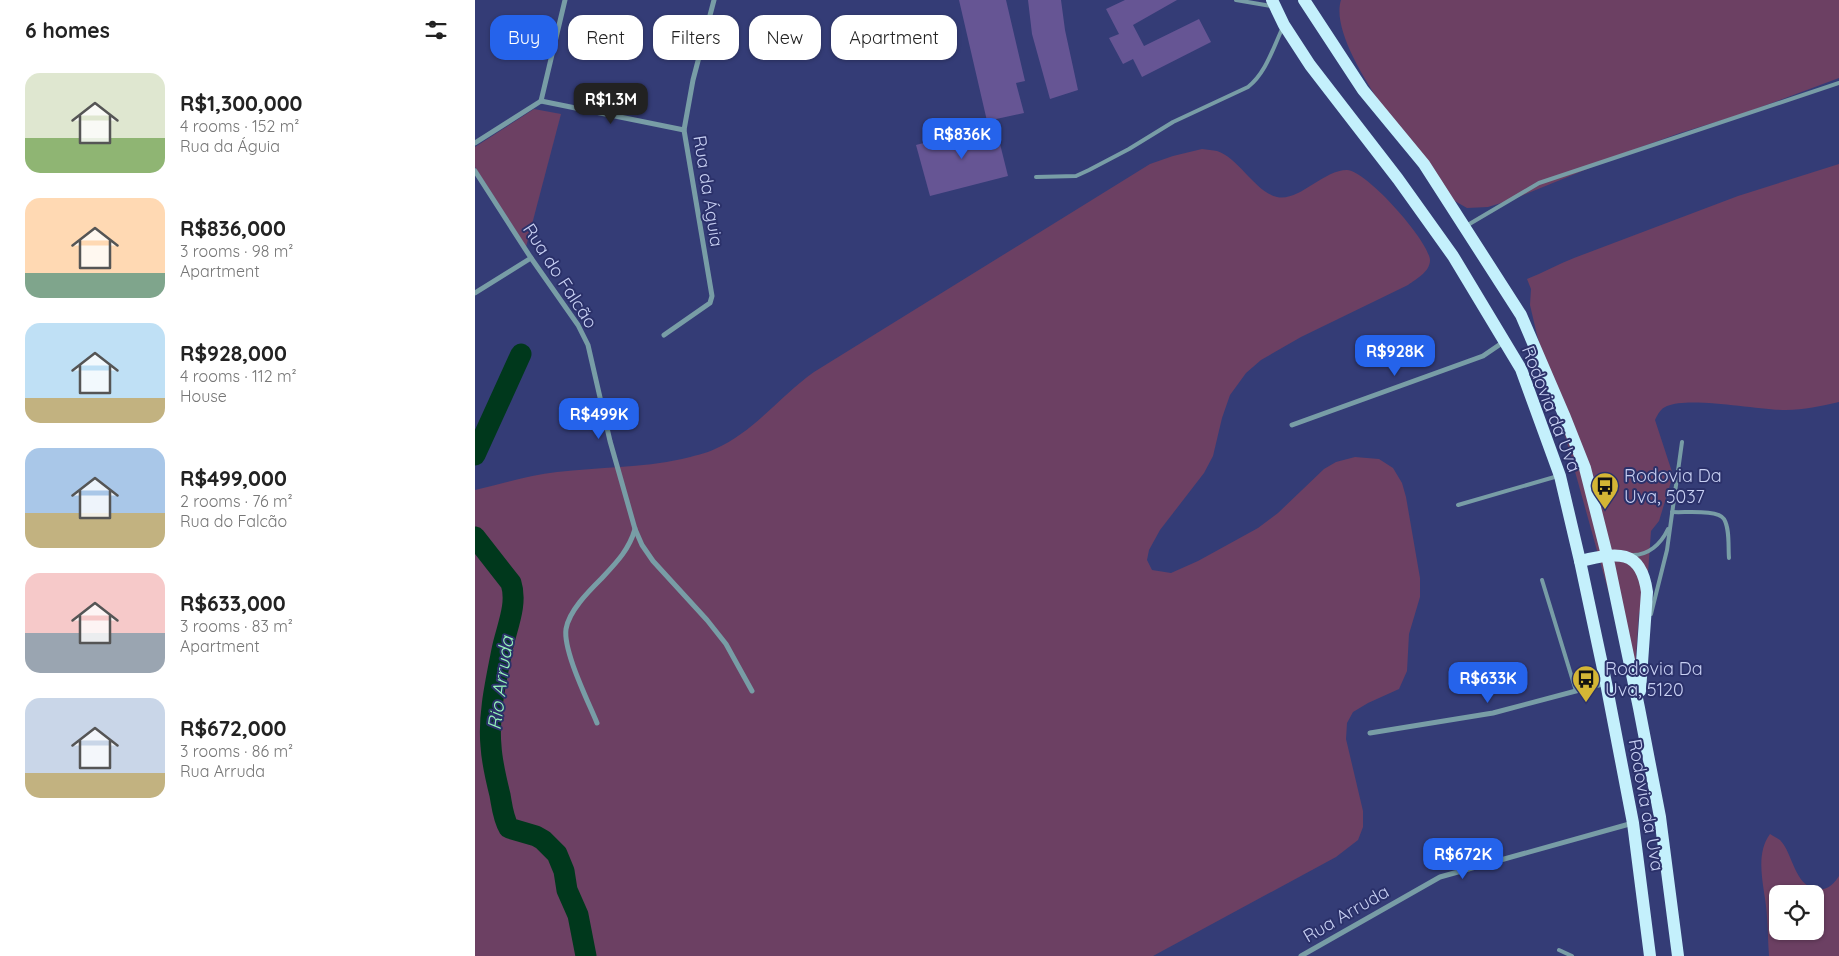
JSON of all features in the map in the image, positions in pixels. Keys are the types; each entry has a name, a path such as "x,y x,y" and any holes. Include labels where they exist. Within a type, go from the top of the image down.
{"main road":[{"name":"Rodovia da Uva","path":"1304,0 1363,90 1424,164 1521,315 1585,468 1607,555 1660,817 1678,956"},
{"name":"Rodovia da Uva","path":"1274,4 1284,25 1310,65 1398,179 1453,256 1521,369 1560,476 1580,561 1633,823 1651,956"},
{"path":"1580,561 1607,555 1621,555 1633,560 1641,569 1647,592 1639,708"}],"street":[{"path":"541,101 565,0"},
{"name":"Rua da Águia","path":"664,336 710,303 712,296 684,130 693,80 714,0"},
{"path":"475,143 541,101 684,130"},
{"name":"Rua do Falcão","path":"475,171 531,258 579,325 588,345 610,442 635,529 642,545 653,561 707,620 726,644 752,691"},
{"path":"475,293 531,258"},
{"path":"1292,425 1483,356 1505,340"},
{"path":"597,723 569,654 565,639 567,627 576,608 597,582 620,559 631,543 635,529"},
{"path":"1371,733 1493,713 1606,683"},
{"name":"Rua Arruda","path":"1301,956 1440,877 1455,871 1633,823"}],"lane":[{"path":"1237,0 1274,4"},
{"path":"1036,177 1076,176 1129,149 1173,122 1247,86 1262,73 1284,25"},
{"path":"1464,228 1539,183 1839,83"},
{"path":"1642,650 1667,550 1682,442"},
{"path":"1458,504 1560,476"},
{"path":"1672,512 1716,513 1724,518 1727,525 1729,558"},
{"path":"1621,555 1636,556 1651,550 1663,540 1670,525"},
{"path":"1542,580 1576,691"},
{"path":"1559,950 1572,956"}],"shaded area":[{"path":"1341,0 1839,0 1839,78 1742,114 1641,147 1511,200 1488,207 1467,208 1453,200 1401,132 1362,74 1348,46 1340,21"},
{"path":"534,109 561,114 526,247 475,167 475,147"},
{"path":"1202,149 1217,151 1233,160 1261,189 1277,197 1294,195 1338,171 1347,170 1356,173 1382,194 1409,223 1427,251 1430,260 1425,272 1408,285 1301,337 1261,360 1246,373 1230,395 1222,418 1213,456 1204,473 1160,530 1149,550 1147,560 1152,570 1171,573 1198,561 1258,528 1278,513 1324,469 1336,462 1355,457 1379,459 1393,468 1402,483 1406,497 1420,578 1420,597 1409,634 1407,671 1399,689 1353,712 1347,723 1346,739 1363,811 1363,827 1358,840 1336,857 1153,956 475,956 475,490 547,473 667,462 699,455 715,449 742,433 814,372 1150,164"},
{"path":"1839,164 1839,402 1806,409 1786,410 1691,402 1667,406 1659,412 1655,420 1673,475 1659,521 1651,531 1648,573 1642,608 1639,613 1635,670 1608,590 1537,335 1530,305 1531,289 1527,279 1574,258 1738,196"},
{"path":"1770,834 1780,840 1799,876 1807,885 1769,885 1769,940 1824,940 1824,888 1832,884 1839,876 1839,956 1769,956 1761,864 1762,853"}],"building":[{"path":"959,0 1006,0 1025,81 1016,83 1024,113 987,121"},
{"path":"1028,0 1061,0 1065,30 1078,90 1050,99 1032,34"},
{"path":"1125,0 1177,0 1133,25 1144,46 1199,19 1211,42 1142,77 1133,59 1123,64 1109,38 1119,34 1106,9"},
{"path":"995,124 1008,176 930,196 916,145"}],"waterway":[{"name":"Rio Arruda","path":"475,455 521,354"},
{"name":"Rio Arruda","path":"475,537 511,583 513,591 511,617 493,698 490,734 494,771 504,816 509,828 536,836 543,840 557,854 564,871 567,890 578,915 586,956"}],"place":[{"name":"Rodovia Da Uva, 5037","path":"1605,510"},
{"name":"Rodovia Da Uva, 5120","path":"1586,703"}]}
